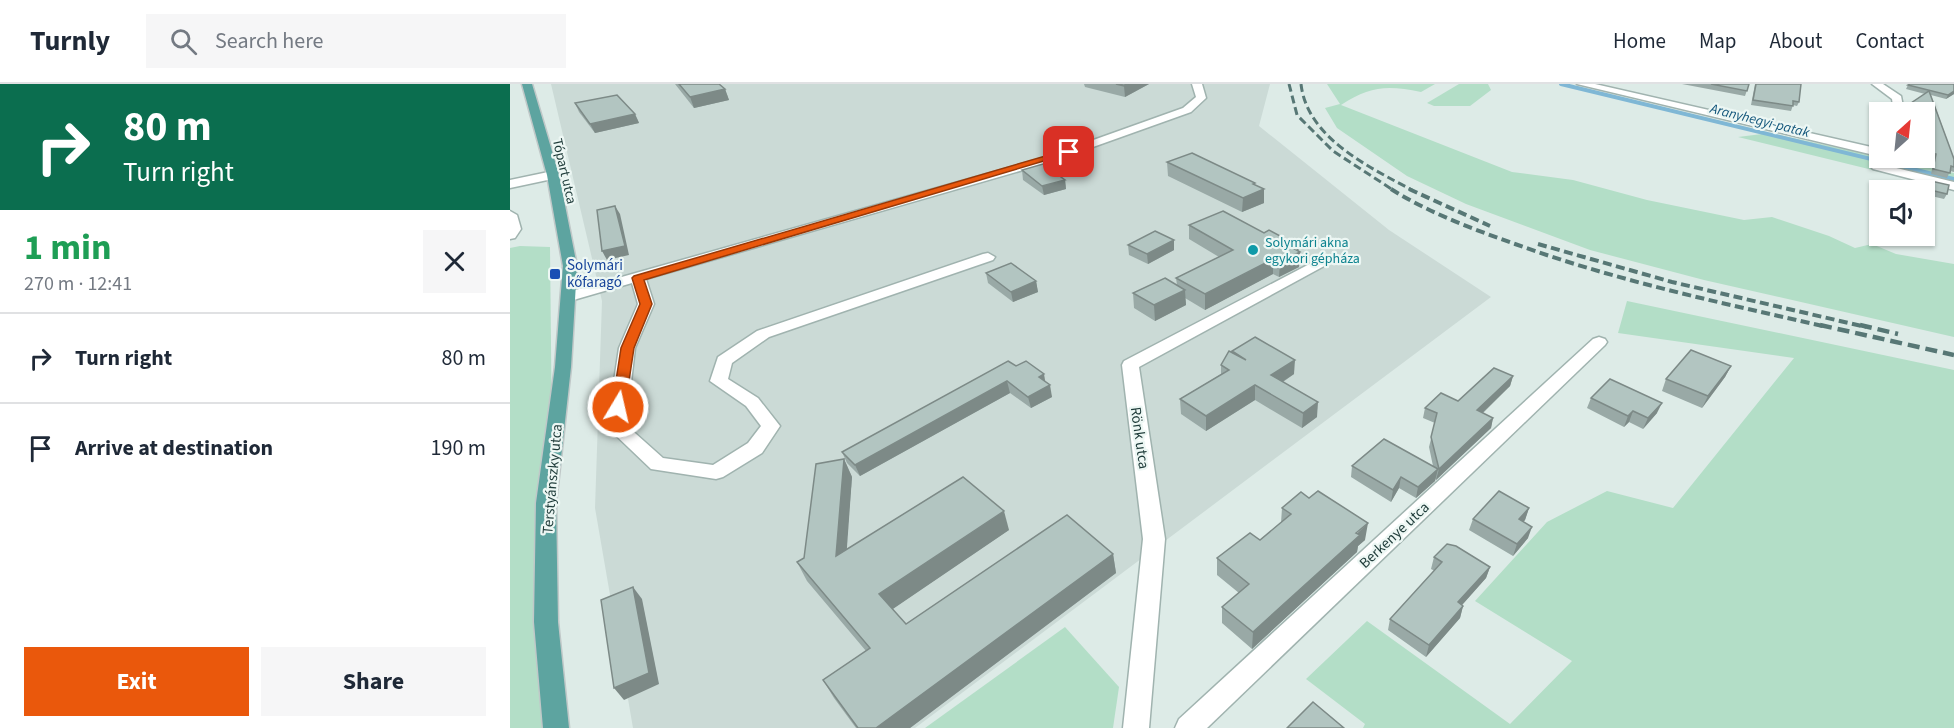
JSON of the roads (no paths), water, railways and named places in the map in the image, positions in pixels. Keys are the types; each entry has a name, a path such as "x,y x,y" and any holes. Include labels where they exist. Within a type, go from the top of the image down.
{"main road":[{"name":"Tópart utca","path":"527,84 553,175 570,266"},
{"name":"Terstyánszky utca","path":"556,728 546,622 546,503 570,296 570,266"}],"street":[{"path":"570,296 1047,160 1187,110 1201,98 1197,84"},
{"path":"1582,84 1869,156"},
{"path":"1877,84 1897,98 1898,102"},
{"path":"1905,168 1954,186"},
{"path":"510,184 553,175"},
{"path":"510,215 514,229 510,235"},
{"path":"638,278 646,304 627,348 616,427 658,464 716,472 755,448 771,426 752,402 719,381 724,361 763,334 988,257"},
{"name":"Rönk utca","path":"1136,728 1154,538 1130,365 1321,261"},
{"name":"Berkenye utca","path":"1188,728 1599,342"}],"waterway":[{"name":"Aranyhegyi-patak","path":"1561,84 1954,179"}],"railway":[{"path":"1289,84 1297,115 1333,151 1393,190"},
{"path":"1301,84 1306,103 1315,120 1327,135 1360,161 1412,190"},
{"path":"1391,189 1420,206 1452,220 1553,257 1670,290 1827,327"},
{"path":"1409,189 1490,226"},
{"path":"1538,244 1672,282 1866,327"},
{"path":"1820,325 1954,355"},
{"path":"1860,325 1898,334"}],"place":[{"name":"Solymári akna egykori gépháza","path":"1253,250"},
{"name":"Solymári kőfaragó","path":"555,274"}]}
